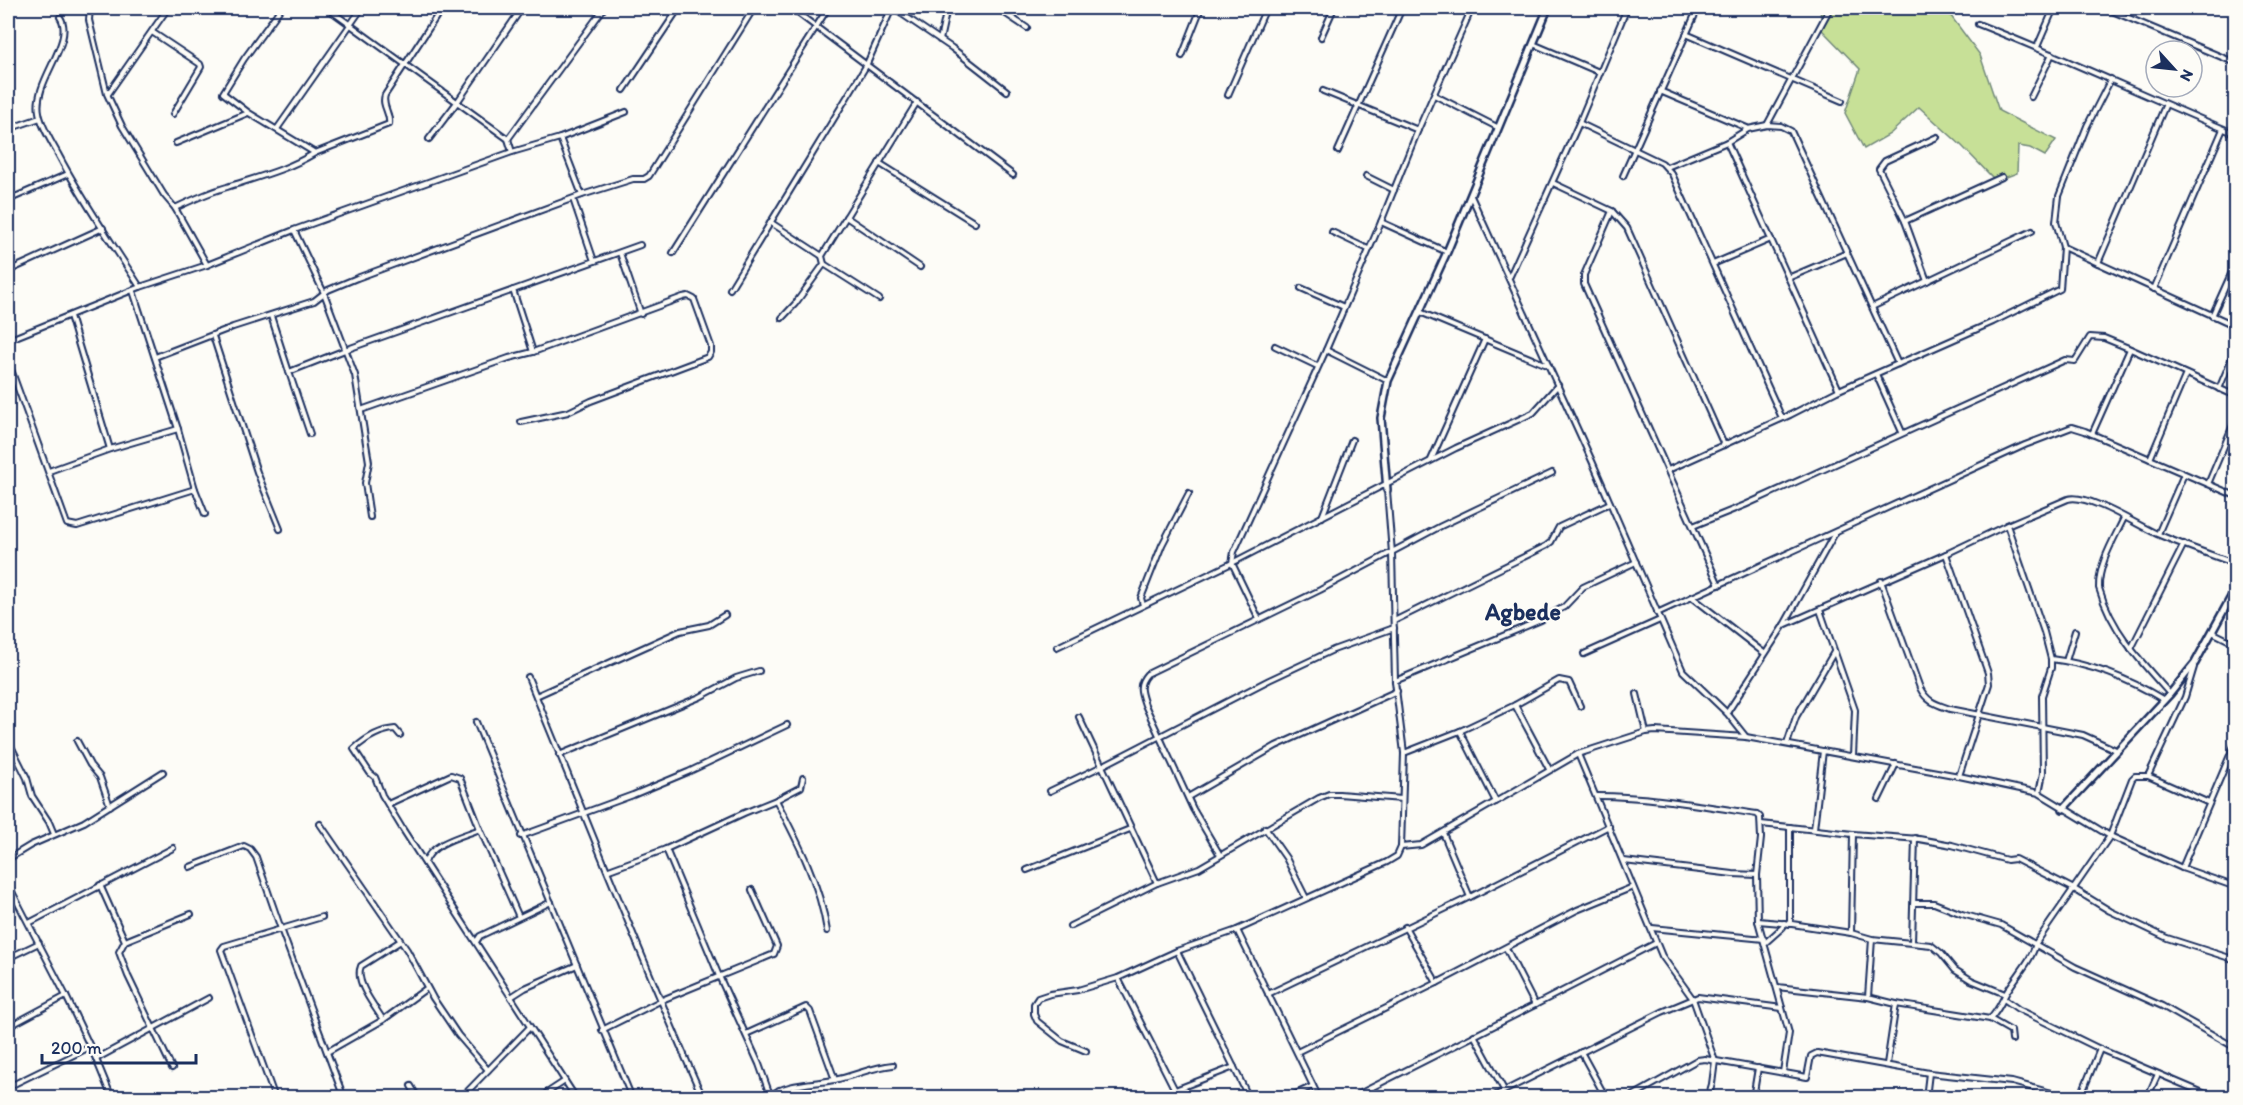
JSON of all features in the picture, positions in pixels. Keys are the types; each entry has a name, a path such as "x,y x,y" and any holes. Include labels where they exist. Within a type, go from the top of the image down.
{"street":[{"path":"8,13 11,8"},
{"path":"90,8 89,20 107,94 122,126 164,195 175,208 207,265"},
{"path":"107,94 168,8"},
{"path":"282,8 244,58 223,93 249,113 315,153"},
{"path":"327,8 351,23 508,139 512,152"},
{"path":"277,129 362,8"},
{"path":"175,208 226,187 293,166 315,153 389,124 390,119 383,99 442,8"},
{"path":"429,139 522,8"},
{"path":"508,139 604,8"},
{"path":"624,90 679,8"},
{"path":"155,357 233,327 314,301 324,293 357,278 573,198 633,179 644,179 649,176 754,8"},
{"path":"791,8 1013,175"},
{"path":"673,253 828,8"},
{"path":"730,289 866,66 893,8 1007,91"},
{"path":"940,40 946,8"},
{"path":"997,8 1027,28"},
{"path":"1182,56 1201,8"},
{"path":"1228,95 1266,8"},
{"path":"1321,37 1334,8"},
{"path":"1338,151 1402,8"},
{"path":"1259,619 1232,563 1236,548 1326,350 1472,8"},
{"path":"1086,1051 1062,1041 1037,1021 1034,1004 1038,998 1078,990 1118,978 1177,951 1237,930 1388,862 1397,856 1401,847 1404,753 1395,681 1392,553 1381,418 1388,381 1471,195 1497,127 1548,8"},
{"path":"1509,277 1553,183 1628,8"},
{"path":"1623,176 1698,8"},
{"path":"1767,125 1830,8"},
{"path":"2037,47 2054,8"},
{"path":"2105,8 2235,63"},
{"path":"60,17 64,34 46,74 39,97 40,118 68,174 140,287"},
{"path":"1978,24 2037,47 2165,106 2235,135"},
{"path":"152,32 200,64 201,68 173,114"},
{"path":"1685,34 1842,101"},
{"path":"1533,44 1599,72"},
{"path":"2031,97 2052,54"},
{"path":"1668,470 2060,290 2063,247 2056,222 2059,196 2087,126 2110,79"},
{"path":"1660,91 1748,129"},
{"path":"1323,92 1418,130"},
{"path":"1434,95 1497,127"},
{"path":"822,256 916,102"},
{"path":"2098,263 2165,106"},
{"path":"8,340 140,287 207,265 294,230 512,152 560,138 626,112"},
{"path":"176,143 249,113"},
{"path":"8,129 40,118"},
{"path":"1579,123 1635,149 1667,167 1672,174 1782,418"},
{"path":"1667,167 1727,142 1748,129 1767,125 1781,126 1791,131 1898,364"},
{"path":"2154,290 2223,129"},
{"path":"560,138 582,195"},
{"path":"1927,281 1905,221 1880,172 1880,166 1885,161 1937,138"},
{"path":"1727,142 1839,390"},
{"path":"879,163 975,223"},
{"path":"8,200 68,174"},
{"path":"1366,176 1394,190"},
{"path":"1905,221 2002,177"},
{"path":"1553,183 1612,211 1624,223 1724,445"},
{"path":"1471,195 1550,366 1683,671 1727,713 1746,737"},
{"path":"573,198 594,261"},
{"path":"1612,211 1584,275 1584,284 1719,585"},
{"path":"846,217 920,267"},
{"path":"770,222 822,256 824,264 879,298"},
{"path":"1381,222 1446,252"},
{"path":"8,271 103,228"},
{"path":"294,230 324,293 355,375 369,462 365,483 370,517"},
{"path":"1872,307 2032,231"},
{"path":"1332,232 1368,249"},
{"path":"1713,264 1771,239"},
{"path":"289,372 640,245"},
{"path":"2063,247 2235,326"},
{"path":"620,253 641,314"},
{"path":"1788,278 1847,253"},
{"path":"2212,316 2235,263"},
{"path":"782,318 824,264"},
{"path":"1301,288 1344,306"},
{"path":"513,290 533,352"},
{"path":"133,291 195,489 205,514"},
{"path":"362,410 641,314 683,297 694,299 711,346 708,357 591,401 574,410 521,422"},
{"path":"1420,312 1550,366"},
{"path":"70,316 110,449"},
{"path":"271,316 310,434"},
{"path":"213,336 257,472 280,529"},
{"path":"1693,526 1775,492 1902,432 2064,360 2074,361 2090,337 2104,338 2235,396"},
{"path":"1431,461 1485,339"},
{"path":"1275,346 1317,366"},
{"path":"2219,389 2235,348"},
{"path":"2092,434 2130,349"},
{"path":"1326,350 1388,381"},
{"path":"8,361 68,524 76,526 195,489"},
{"path":"1876,374 1902,432"},
{"path":"2150,459 2186,374"},
{"path":"1057,647 1387,488 1431,461 1533,413 1558,385"},
{"path":"2208,484 2235,418"},
{"path":"1657,613 2025,445 2072,428 2092,434 2235,496"},
{"path":"49,471 110,449 178,429"},
{"path":"1322,518 1353,440"},
{"path":"1220,855 1188,797 1140,691 1142,680 1147,674 1392,553 1441,526 1552,473"},
{"path":"2158,534 2184,474"},
{"path":"1143,605 1142,595 1162,545 1189,493"},
{"path":"1784,625 2074,497 2104,507 2158,534 2235,564"},
{"path":"1394,621 1546,546 1551,542 1559,527 1610,503"},
{"path":"2124,518 2112,543 2099,580 2099,588 2117,628 2131,649 2170,694"},
{"path":"2007,525 2051,659 2051,668 2042,696 2043,773 2040,793"},
{"path":"1727,713 1784,625 1835,533"},
{"path":"2131,649 2184,544"},
{"path":"1946,554 1988,673 1989,684 1959,776"},
{"path":"1395,681 1520,630 1564,607 1583,587 1636,562"},
{"path":"1881,581 1925,698 1950,709 2083,735 2116,750"},
{"path":"2148,776 2185,697 2195,663 2235,588"},
{"path":"1692,597 1764,653"},
{"path":"1820,610 1855,710 1853,756"},
{"path":"536,696 680,631 709,625 725,615"},
{"path":"1584,654 1660,620"},
{"path":"1050,791 1333,650 1394,628"},
{"path":"2066,661 2075,631"},
{"path":"2211,632 2235,644"},
{"path":"1786,744 1796,717 1834,652"},
{"path":"2051,659 2066,661 2140,685 2164,700"},
{"path":"2063,809 2170,694 2195,663"},
{"path":"559,755 700,697 736,678 759,671"},
{"path":"528,677 703,1098"},
{"path":"1404,753 1460,731 1515,705 1559,680 1569,682 1580,706"},
{"path":"1188,797 1276,746 1397,691"},
{"path":"1637,694 1646,732"},
{"path":"1515,705 1549,769"},
{"path":"1079,717 1157,883"},
{"path":"476,723 632,1098"},
{"path":"522,836 688,772 787,725"},
{"path":"400,735 395,729 388,729 369,738 354,749 375,777 388,804 576,1098"},
{"path":"1460,731 1496,802"},
{"path":"1401,847 1421,845 1578,754 1646,732 1746,737 2040,793 2110,836 2182,868 2235,887"},
{"path":"77,741 90,765 100,777 110,806"},
{"path":"2182,868 2235,741"},
{"path":"9,742 27,778 32,796 54,834"},
{"path":"1814,829 1823,751"},
{"path":"1578,754 1652,928 1656,943 1667,964 1693,999 1714,1060 1708,1098"},
{"path":"1879,799 1896,764"},
{"path":"8,860 54,834 84,822 163,772"},
{"path":"388,804 454,774 460,778 519,917"},
{"path":"1990,1019 2033,952 2036,943 2110,836 2135,776 2148,776 2209,802"},
{"path":"609,870 666,849 776,800 801,787 803,778"},
{"path":"1070,926 1157,883 1199,868 1265,828 1329,794 1402,799"},
{"path":"1597,796 1626,797 1757,814 1760,817 1757,875 1758,921 1789,1033 1783,1072"},
{"path":"776,800 821,895 827,931"},
{"path":"321,824 399,942 407,950 427,988 458,1035 488,1070"},
{"path":"1761,824 1915,838 2007,860 2015,859 2074,889 2110,911 2167,938 2235,960"},
{"path":"1268,994 1470,897 1609,826"},
{"path":"1790,827 1790,924"},
{"path":"1265,828 1286,858 1306,898"},
{"path":"425,863 427,855 434,849 480,829"},
{"path":"1027,870 1130,829"},
{"path":"1443,833 1470,897"},
{"path":"1851,933 1853,834"},
{"path":"1912,942 1915,838"},
{"path":"190,867 244,846 250,849 256,857 280,929 344,1098"},
{"path":"29,923 173,848"},
{"path":"666,849 746,1035 769,1096 779,1090 835,1080 875,1067 893,1065"},
{"path":"1624,861 1757,875"},
{"path":"100,885 125,941"},
{"path":"8,886 66,996 112,1098"},
{"path":"1297,1052 1577,910 1633,887"},
{"path":"602,1030 662,1000 771,956 777,951 777,946 752,890"},
{"path":"476,942 480,936 550,903"},
{"path":"1914,903 1934,903 1962,915 1988,920 2036,943 2075,967 2162,1006 2235,1048"},
{"path":"172,1068 119,952 125,941 191,914"},
{"path":"275,1098 221,952 224,946 322,917"},
{"path":"1758,921 1851,933 1872,939 1912,942 1936,948 1955,970 2005,997 2018,1009 2100,1049 2215,1098"},
{"path":"1652,928 1765,941 1783,927 1784,923"},
{"path":"1405,927 1437,983"},
{"path":"1237,930 1319,1098"},
{"path":"1868,997 1872,939"},
{"path":"383,1020 358,973 361,966 399,942"},
{"path":"8,958 39,943"},
{"path":"1351,1098 1656,943"},
{"path":"1506,948 1535,1005"},
{"path":"1177,951 1249,1098"},
{"path":"511,997 525,988 577,965"},
{"path":"1118,978 1179,1098"},
{"path":"1777,987 1868,997 1896,1004 1990,1019 2011,1031 2012,1040"},
{"path":"327,1052 383,1020 427,988"},
{"path":"8,1027 66,996"},
{"path":"96,1059 209,998"},
{"path":"1490,1098 1662,1012 1693,999 1712,998 1782,1008"},
{"path":"1887,1064 1896,1004"},
{"path":"746,1035 806,1007 810,1011 835,1080"},
{"path":"461,1098 530,1027"},
{"path":"1474,1035 1504,1090"},
{"path":"8,1087 90,1047"},
{"path":"2077,1098 2082,1093 2100,1049"},
{"path":"1581,1053 1606,1098"},
{"path":"1629,1098 1698,1060 1714,1060 1807,1077 1811,1056 1814,1053 1929,1073 2012,1082 2070,1098"},
{"path":"1175,1090 1234,1067"},
{"path":"1753,1098 1758,1068"},
{"path":"1926,1098 1929,1073"},
{"path":"2147,1098 2158,1074"},
{"path":"539,1098 565,1081"},
{"path":"411,1086 418,1098"},
{"path":"1287,1098 1313,1086"},
{"path":"779,1090 783,1098"}],"green space":[{"path":"1820,8 1945,8 1980,55 1999,111 2056,140 2045,156 2030,148 2018,146 2017,173 1996,181 1919,107 1890,134 1864,149 1845,113 1860,69 1822,30"}],"district":[{"name":"Agbede","path":"1523,611"}]}
